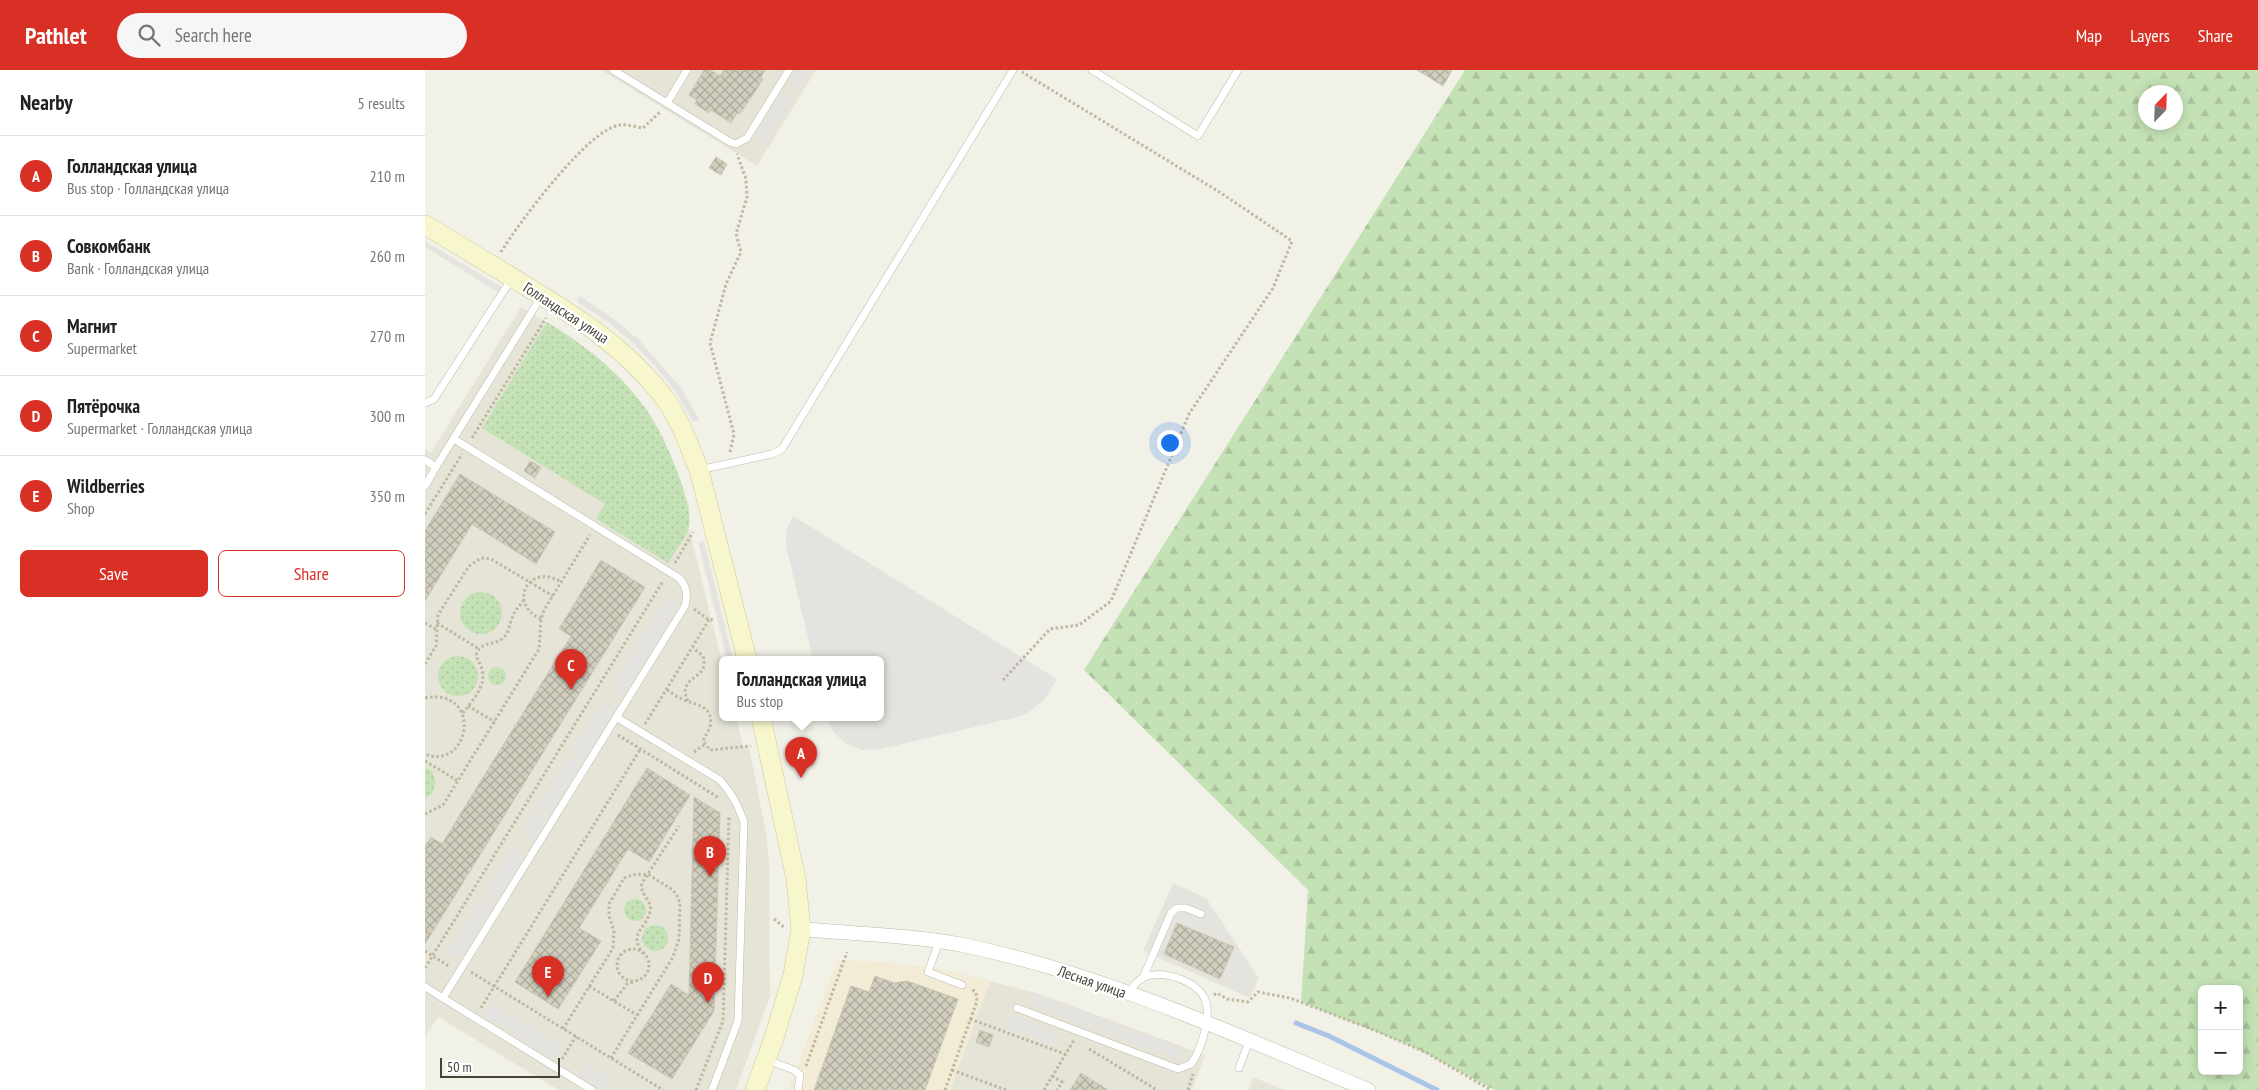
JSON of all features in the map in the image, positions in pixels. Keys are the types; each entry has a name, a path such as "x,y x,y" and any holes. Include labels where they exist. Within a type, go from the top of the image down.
{"street":[{"name":"Голландская улица","path":"425,225 576,316 611,342 643,372 664,397 699,470 746,656"},
{"path":"755,1090 793,975 801,930 796,880 762,721"},
{"name":"Лесная улица","path":"801,930 939,942 1028,960 1207,1023 1367,1090"}],"lane":[{"path":"613,70 736,144 747,138 789,70"},
{"path":"667,103 687,70"},
{"path":"699,470 771,454 782,449 1013,70"},
{"path":"1092,70 1198,136 1238,70"},
{"path":"425,403 435,399 512,278"},
{"path":"425,486 542,296"},
{"path":"443,998 686,602 687,592 683,582 669,572 454,439"},
{"path":"425,460 436,467"},
{"path":"616,717 720,780 738,805 744,822 738,1021 712,1090"},
{"path":"1143,978 1171,914 1177,908 1186,908 1201,914"},
{"path":"939,942 928,972 962,984"},
{"path":"1017,1008 1178,1069 1187,1067 1193,1061 1207,1023 1205,998 1196,988 1171,976 1158,974 1143,978 1136,983 1128,994"},
{"path":"425,987 592,1090"},
{"path":"1239,1068 1249,1041"},
{"path":"766,1060 795,1070 800,1075 798,1090"}],"path":[{"path":"1003,680 1050,629 1079,625 1111,600 1189,414 1273,288 1292,241 1221,192 1019,70"},
{"path":"501,252 539,197 595,137 619,125 643,128 655,118 667,103"},
{"path":"724,464 734,442 735,434 710,343 726,284 741,252 737,234 747,197 746,178 737,154 736,144"},
{"path":"425,514 546,318"},
{"path":"425,968 693,532"},
{"path":"425,814 443,805 539,649 541,619 582,549"},
{"path":"425,664 436,646 438,615 469,566 476,559 491,558 553,596"},
{"path":"463,713 477,694 483,678 483,670 477,655 479,649 484,644 500,641 505,636 515,611 523,601 524,590 529,582 545,576 554,577 561,582"},
{"path":"523,601 532,615 541,619"},
{"path":"686,602 709,620 715,619"},
{"path":"641,732 709,620"},
{"path":"425,623 437,630"},
{"path":"437,623 479,649"},
{"path":"688,701 685,696 686,686 693,677 699,675 704,666 703,656 693,648"},
{"path":"667,690 688,701 699,704 708,714 710,726 703,741 706,748 713,750 751,746"},
{"path":"425,698 436,696 447,698 456,704 463,713 465,730 459,745 451,752 441,756 425,754"},
{"path":"468,706 495,722"},
{"path":"609,730 721,799"},
{"path":"475,1018 648,736"},
{"path":"425,761 458,781"},
{"path":"696,1090 723,1021 729,813"},
{"path":"614,1001 627,984 645,976 648,971 647,958 639,948 637,940 639,932 650,914 649,901 641,888 679,826"},
{"path":"563,1029 613,948 614,931 609,916 609,904 624,878 636,874 649,875 673,890 677,896 680,903 679,938 673,957 611,1058"},
{"path":"633,981 622,977 618,972 618,960 621,954 632,949 644,954"},
{"path":"425,951 494,986 663,1090"},
{"path":"800,1075 807,1064 847,952"},
{"path":"945,1090 977,1001 976,992 962,984"},
{"path":"589,986 637,1015"},
{"path":"1205,998 1217,994 1227,999 1248,1002 1258,992 1291,998 1427,1054 1491,1090"},
{"path":"971,1019 1065,1054"},
{"path":"556,1068 575,1036"},
{"path":"1043,1090 1074,1040 1081,1044"},
{"path":"1087,1048 1157,1090"},
{"path":"952,1070 1006,1090"},
{"path":"1052,1076 1062,1082 1057,1090"}],"shaded area":[{"path":"601,70 816,70 757,166"},
{"path":"796,70 812,70 799,90 788,83"},
{"path":"782,93 793,100 765,146 754,139"},
{"path":"425,241 506,290 503,295 425,247"},
{"path":"580,296 638,339 682,389 699,420 693,422 676,392 634,344 608,322 576,301"},
{"path":"521,307 572,338 599,358 623,381 647,409 661,433 689,505 688,524 720,656 719,721 737,721 743,747 749,747 766,833 769,862 770,996 736,1090 559,1090 438,1017 425,1037 425,449 431,453"},
{"path":"793,516 1057,679 1044,700 1025,715 881,749 863,750 846,744 833,732 829,721 884,721 884,656 812,656 786,546 786,531"},
{"path":"704,541 732,656 726,656 698,542"},
{"path":"667,597 678,604 647,655 635,648"},
{"path":"634,651 645,658 623,694 612,687"},
{"path":"602,702 614,709 582,760 571,753"},
{"path":"568,757 580,764 548,815 537,808"},
{"path":"535,811 546,818 534,839 522,832"},
{"path":"513,847 525,853 493,905 482,898"},
{"path":"1173,883 1206,898 1259,978 1250,998 1143,951"},
{"path":"480,901 491,908 459,959 448,952"},
{"path":"837,960 884,962 947,970 990,981 950,1090 788,1090"},
{"path":"990,981 1040,994 1205,1055 1192,1090 950,1090"},
{"path":"1035,994 1091,1015 1087,1026 1031,1005"},
{"path":"490,1002 564,1047 556,1059 482,1014"},
{"path":"1009,1014 1058,1032 1053,1046 1005,1026"},
{"path":"1093,1016 1182,1049 1178,1060 1089,1027"},
{"path":"585,1063 612,1079 605,1090 579,1074"},
{"path":"1253,1077 1284,1090 1249,1090"}],"green space":[{"path":"1465,70 2258,70 2258,1090 1495,1090 1414,1047 1301,1002 1308,890 1084,670"},
{"path":"547,322 572,338 613,371 630,389 659,431 671,455 681,482 690,519 686,534 668,563 596,519 605,504 482,428"},
{"path":"485,592 493,595 499,601 502,613 499,625 493,631 477,634 469,631 463,625 460,609 463,601 469,595"},
{"path":"462,656 469,659 475,665 478,676 477,684 469,693 462,696 454,696 447,693 439,684 438,672 441,665 450,657"},
{"path":"497,667 503,670 506,676 503,682 497,685 491,682 488,676 491,670"},
{"path":"425,767 432,771 436,783 432,794 425,799"},
{"path":"631,899 639,899 646,906 646,914 639,921 631,921 624,914 624,906"},
{"path":"655,925 664,929 668,938 664,947 655,951 646,947 642,938 646,929"}],"building":[{"path":"704,70 710,70 720,76 724,70 765,70 761,77 763,79 740,114 737,113 731,123 711,110 709,113 695,104 697,100 689,95"},
{"path":"1417,70 1452,70 1443,86"},
{"path":"716,157 727,164 721,175 709,168"},
{"path":"530,461 541,467 535,478 524,471"},
{"path":"460,474 555,532 536,564 472,524 425,601 425,531"},
{"path":"601,560 645,587 425,944 425,846 431,837 442,844 571,636 559,629"},
{"path":"647,768 690,795 649,862 628,849 579,928 601,941 558,1009 515,982"},
{"path":"694,797 720,813 714,1011 672,1079 628,1053 671,984 689,995"},
{"path":"1177,923 1234,947 1220,979 1164,954"},
{"path":"875,976 894,983 907,981 958,999 925,1090 814,1090 851,986 869,992"},
{"path":"980,1030 993,1035 989,1047 976,1042"},
{"path":"1081,1073 1108,1090 1070,1090"}],"waterway":[{"path":"1296,1023 1329,1036 1437,1090"}],"place":[{"name":"Магнит","path":"571,690"},
{"name":"Голландская улица","path":"801,778"},
{"name":"Совкомбанк","path":"710,877"},
{"name":"Wildberries","path":"548,997"},
{"name":"Пятёрочка","path":"708,1003"}]}
